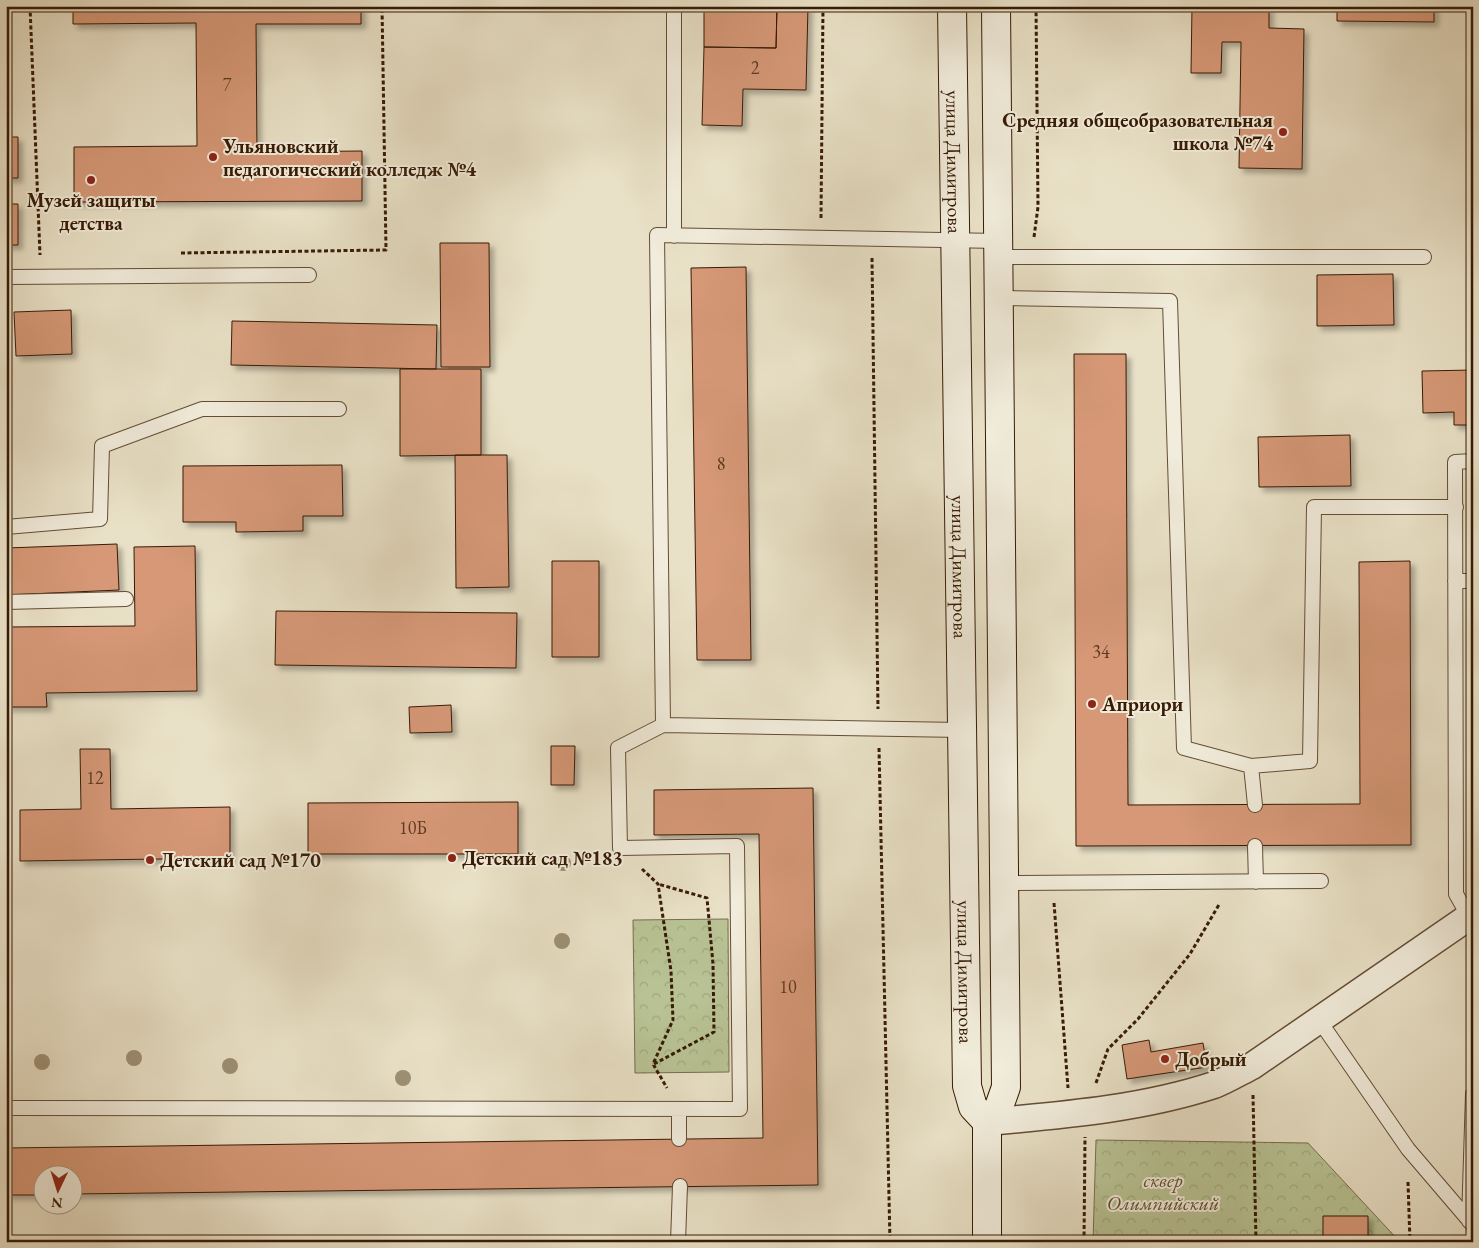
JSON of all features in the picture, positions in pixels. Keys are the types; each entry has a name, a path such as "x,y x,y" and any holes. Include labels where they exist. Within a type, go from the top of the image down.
{"main road":[{"name":"улица Димитрова","path":"952,6 967,1086 973,1107 987,1122 999,1107 1006,1087 996,6"},
{"path":"956,297 998,298"},
{"path":"987,1122 987,1242"}],"street":[{"path":"987,1122 1086,1113 1160,1099 1216,1084 1252,1066 1471,915"}],"lane":[{"path":"674,6 674,236"},
{"path":"663,725 657,235 956,241 999,249 1032,258 1424,257"},
{"path":"6,277 309,275"},
{"path":"998,298 1170,301 1184,748 1251,766 1310,760 1314,507 1456,507"},
{"path":"6,527 100,519 102,446 202,410 339,409"},
{"path":"1471,915 1456,894 1455,462 1473,461"},
{"path":"1456,581 1473,581"},
{"path":"6,602 126,599"},
{"path":"6,1108 740,1109 737,846 620,848 618,748 663,725 962,730"},
{"path":"1251,766 1254,805"},
{"path":"1255,846 1256,882"},
{"path":"1004,883 1321,881"},
{"path":"1319,1020 1408,1149 1471,1223"},
{"path":"1471,1223 1473,1094"},
{"path":"679,1139 680,1110"},
{"path":"678,1242 680,1186"}],"path":[{"path":"30,6 39,255 48,255"},
{"path":"173,253 386,250 382,6"},
{"path":"821,239 823,6"},
{"path":"1032,258 1038,207 1036,6"},
{"path":"620,848 658,884 707,898 713,964 714,1032 654,1064"},
{"path":"1084,1242 1086,1113 1108,1048 1138,1019 1190,954 1232,882"},
{"path":"1053,883 1068,1091 1086,1113"},
{"path":"654,1064 673,1020 671,971 658,884"},
{"path":"654,1064 680,1110"},
{"path":"1252,1066 1256,1242"},
{"path":"1408,1149 1410,1242"}],"green space":[{"path":"728,919 729,1072 635,1073 633,920"},
{"name":"сквер Олимпийский","path":"1096,1140 1308,1143 1400,1242 1093,1242"}],"building":[{"path":"73,6 361,6 361,24 256,24 257,152 362,151 362,201 74,202 74,147 197,146 196,23 73,24"},
{"path":"704,6 777,6 776,48 704,47"},
{"path":"777,6 808,6 806,90 743,89 742,126 702,125 704,47 776,48"},
{"path":"1192,6 1269,6 1269,28 1304,29 1302,169 1239,168 1241,42 1222,42 1221,73 1191,73"},
{"path":"1337,6 1434,6 1434,22 1337,21"},
{"path":"6,137 18,137 18,178 6,178"},
{"path":"6,204 18,204 18,245 6,245"},
{"path":"440,243 489,243 490,367 441,367"},
{"path":"746,267 751,660 697,660 691,268"},
{"path":"1393,274 1394,325 1317,326 1317,275"},
{"path":"71,310 72,354 16,356 14,312"},
{"path":"232,321 437,325 436,369 231,365"},
{"path":"1074,354 1126,354 1128,805 1360,804 1359,562 1410,561 1411,845 1076,846"},
{"path":"400,369 481,369 481,455 400,456"},
{"path":"1473,370 1473,425 1454,425 1454,412 1423,413 1422,371"},
{"path":"1350,435 1351,486 1259,487 1258,437"},
{"path":"455,455 507,455 509,587 456,588"},
{"path":"342,465 343,516 303,516 303,531 236,532 236,522 183,522 183,466"},
{"path":"117,544 119,590 6,595 6,548"},
{"path":"195,546 197,691 46,693 47,707 6,707 6,627 135,626 134,547"},
{"path":"552,561 599,561 599,657 552,657"},
{"path":"276,611 517,613 516,668 275,665"},
{"path":"451,705 452,732 410,733 409,707"},
{"path":"551,746 575,746 574,785 551,785"},
{"path":"80,749 110,749 111,809 230,807 230,858 20,861 20,810 81,809"},
{"path":"813,788 818,1185 82,1194 82,1166 32,1166 32,1195 6,1195 6,1148 763,1138 759,834 654,835 654,790"},
{"path":"518,802 518,854 308,854 308,803"},
{"name":"Добрый","path":"1149,1040 1151,1052 1203,1043 1207,1067 1127,1079 1122,1045"},
{"path":"1323,1216 1368,1216 1368,1242 1323,1242"}],"place":[{"name":"Средняя общеобразовательная школа №74","path":"1283,132"},
{"name":"Ульяновский педагогический колледж №4","path":"213,157"},
{"name":"Музей защиты детства","path":"91,180"},
{"name":"Априори","path":"1092,704"},
{"name":"Детский сад №183","path":"452,858"},
{"name":"Детский сад №170","path":"150,860"},
{"name":"Добрый","path":"1165,1059"}]}
